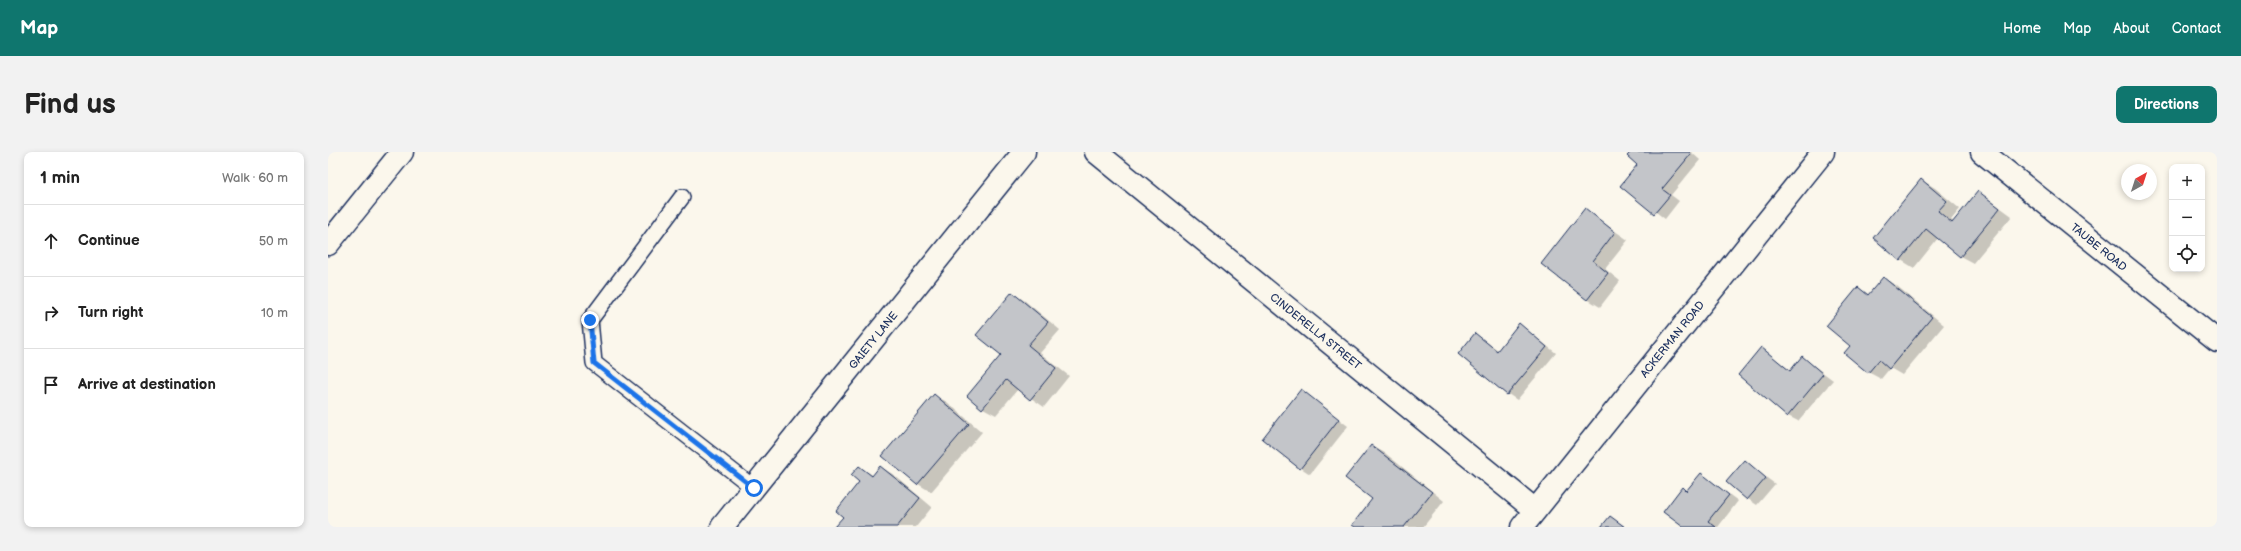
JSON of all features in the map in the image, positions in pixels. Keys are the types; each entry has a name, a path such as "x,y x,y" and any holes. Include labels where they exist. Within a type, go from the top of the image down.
{"street":[{"path":"328,244 402,152"},
{"name":"GAIETY LANE","path":"722,527 1024,152"},
{"name":"CINDERELLA STREET","path":"1096,152 1535,510"},
{"name":"ACKERMAN ROAD","path":"1522,527 1824,152"},
{"name":"TAUBE ROAD","path":"1982,152 2217,341"}],"lane":[{"path":"682,197 590,320 594,363 754,488"}],"building":[{"path":"1631,152 1689,152 1691,154 1662,189 1670,195 1654,214 1620,186 1637,165 1627,156"},
{"path":"1921,179 1947,201 1938,211 1952,223 1978,191 2000,208 1960,257 1926,229 1900,261 1873,238"},
{"path":"1585,208 1615,232 1593,261 1608,273 1587,300 1541,264"},
{"path":"1883,277 1932,317 1889,369 1879,360 1868,373 1844,353 1850,346 1826,326 1858,287 1868,295"},
{"path":"1012,292 1048,322 1028,345 1056,368 1030,400 1006,380 982,409 967,396 1001,355 976,335"},
{"path":"1519,323 1547,347 1507,395 1458,354 1475,333 1497,351"},
{"path":"1761,347 1790,371 1802,356 1823,374 1787,417 1738,375"},
{"path":"1301,389 1339,419 1300,469 1262,439"},
{"path":"934,394 969,424 917,485 882,456"},
{"path":"1371,445 1432,492 1404,527 1355,527 1352,525 1372,499 1345,478"},
{"path":"1745,460 1766,478 1747,500 1726,482"},
{"path":"859,466 872,476 880,466 920,498 897,527 834,527 843,517 836,511 859,482 851,475"},
{"path":"1701,473 1729,495 1708,521 1716,527 1683,527 1663,512 1682,487 1686,491"},
{"path":"1610,516 1625,527 1601,527"}],"route":[{"path":"590,320 594,363 754,488"}]}
